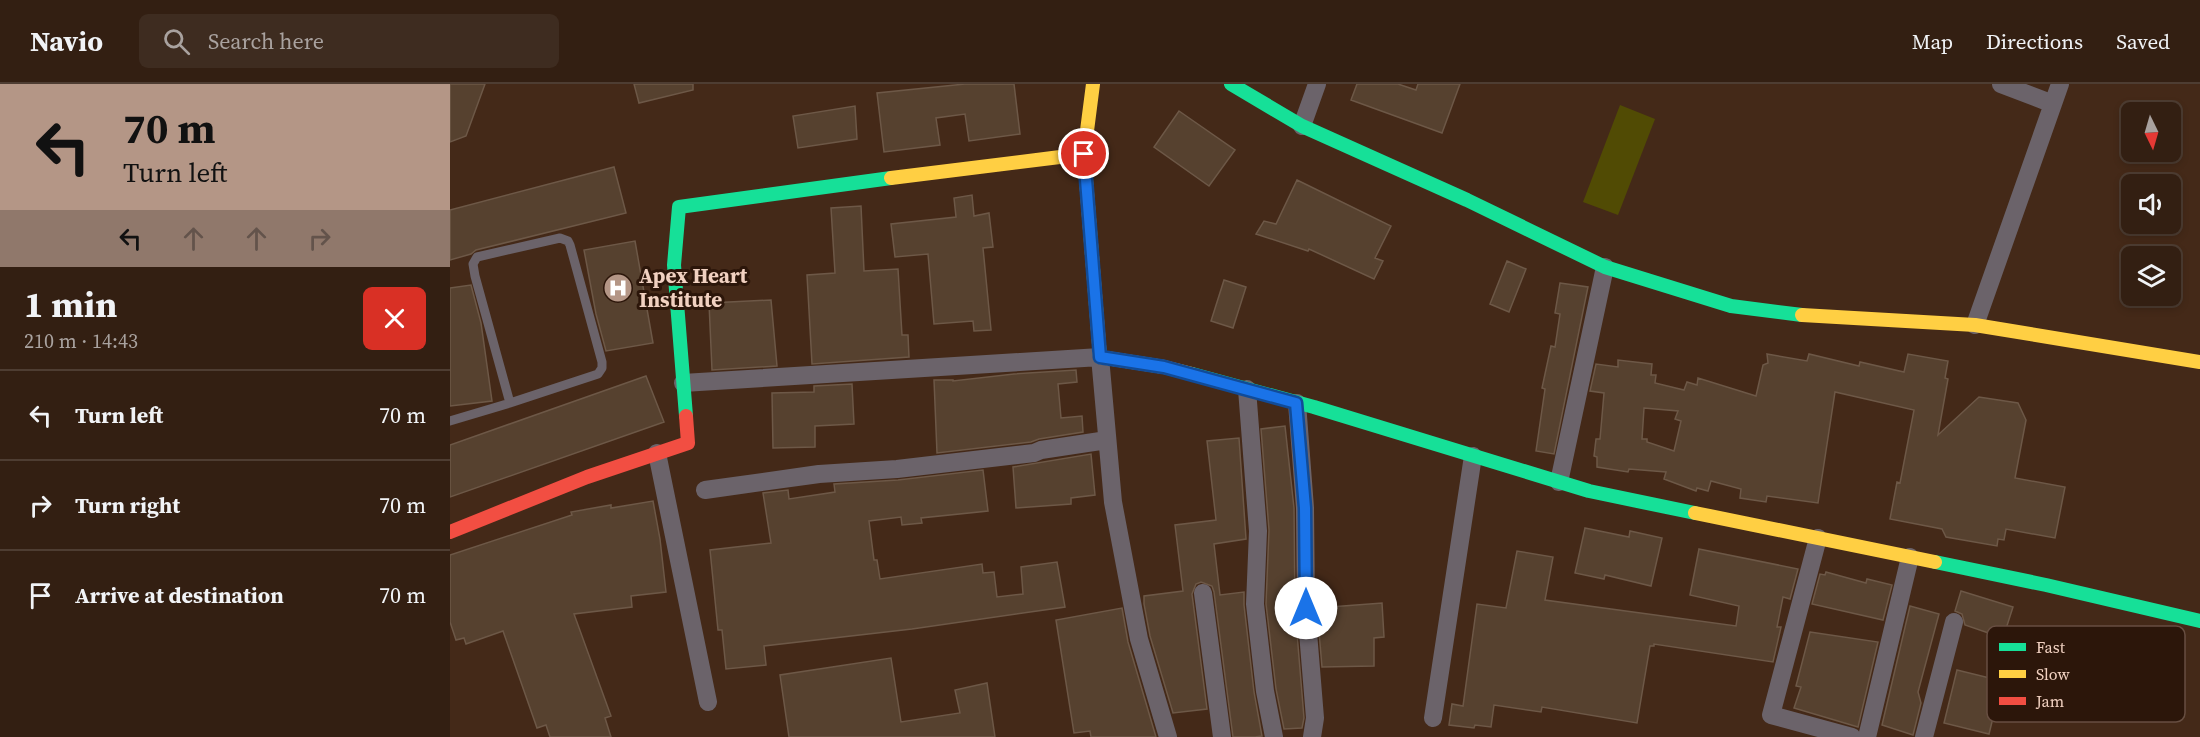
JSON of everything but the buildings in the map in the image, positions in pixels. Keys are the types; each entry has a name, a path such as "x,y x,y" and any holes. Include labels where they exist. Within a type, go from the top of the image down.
{"street":[{"path":"1093,84 1084,154 1113,502 1139,639 1168,737"},
{"path":"1231,84 1302,126 1467,200 1605,267 1731,306 1814,316 1975,325 2200,362"},
{"path":"1302,126 1317,84"},
{"path":"2001,84 2053,104"},
{"path":"1975,325 2060,84"},
{"path":"450,532 587,477 688,443 674,265 679,207 1084,154"},
{"path":"1558,482 1605,267"},
{"path":"683,383 1100,357 1164,367 1296,403 1589,491 2046,585 2200,621"},
{"path":"1247,389 1258,531 1255,604 1265,692 1274,737"},
{"path":"1296,403 1305,508 1306,608 1316,718 1312,737"},
{"path":"705,490 819,474 897,469 1034,453 1107,440"},
{"path":"657,453 708,702"},
{"path":"1433,718 1473,456"},
{"path":"1818,538 1771,715 1852,737"},
{"path":"1867,737 1910,557"},
{"path":"1203,593 1222,737"},
{"path":"1924,737 1954,622"}],"lane":[{"path":"450,421 510,403 598,374 602,368 570,245 568,241 561,238 477,257 473,264 510,403"}],"shaded area":[{"path":"1620,105 1655,119 1618,215 1583,202"}],"traffic: fast":[{"path":"1231,84 1302,126 1467,200 1605,267 1731,306 1802,315"},
{"path":"686,416 674,265 679,207 891,178"},
{"path":"1192,374 1314,407 1589,491 1695,513"},
{"path":"1935,562 2200,621"}],"traffic: slow":[{"path":"891,178 1084,154 1093,84"},
{"path":"1084,154 1100,357 1192,374"},
{"path":"1802,315 1975,325 2200,362"},
{"path":"1695,513 1935,562"}],"traffic: jam":[{"path":"450,532 587,477 688,443 686,416"}],"place":[{"name":"Apex Heart Institute","path":"618,288"}],"route":[{"path":"1084,154 1100,357 1164,367 1296,403 1305,508 1306,608"}]}
